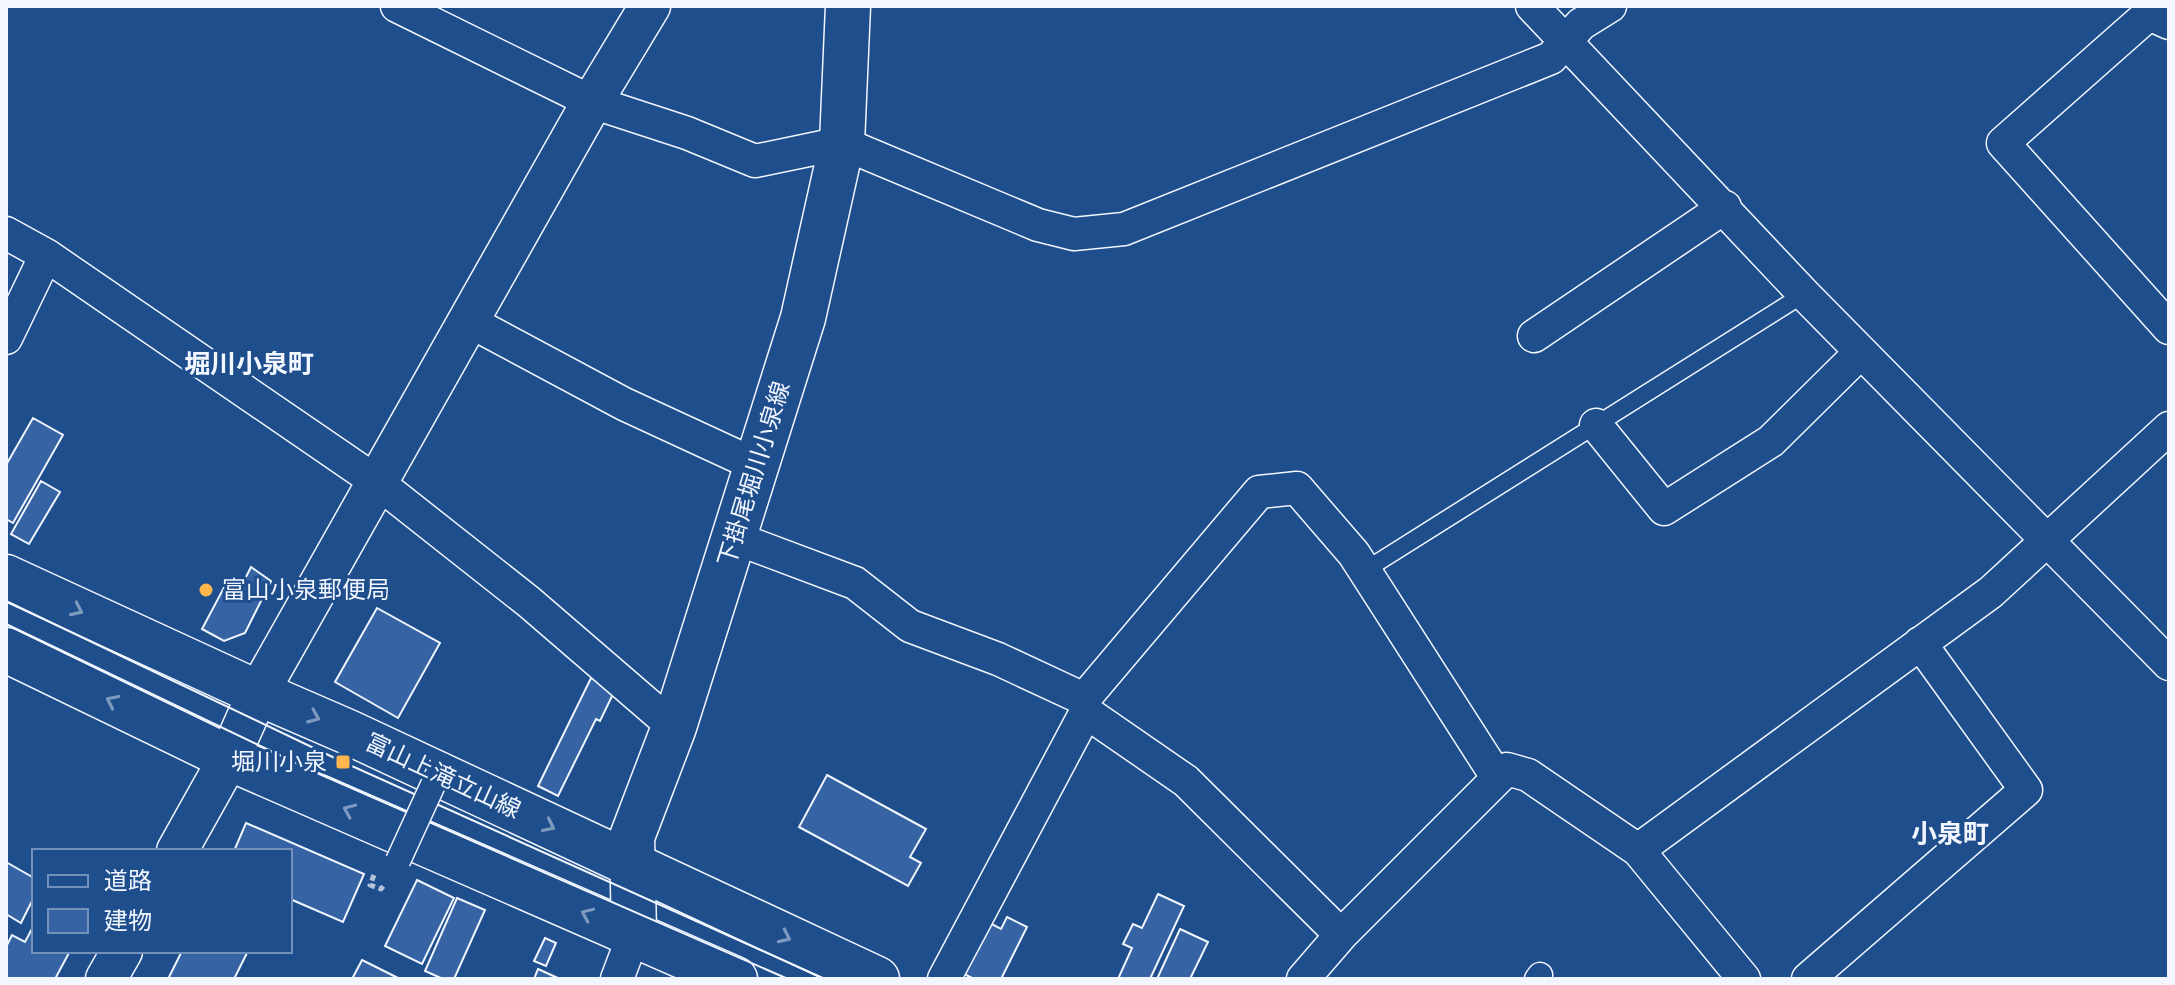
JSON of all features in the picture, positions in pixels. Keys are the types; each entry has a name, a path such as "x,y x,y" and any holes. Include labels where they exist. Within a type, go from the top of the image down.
{"main road":[{"name":"下掛尾堀川小泉線","path":"634,934 632,837 674,727 803,318 842,143 848,6"},
{"name":"富山上滝立山線","path":"6,577 348,732 877,979"},
{"path":"6,650 229,758 735,979"}],"street":[{"path":"397,6 592,102 687,133 755,161 842,143 1038,225 1074,234 1124,229 1551,58 1581,24 1610,6"},
{"path":"178,849 229,758 258,693 592,102 650,6"},
{"path":"1532,6 1804,294 2169,664"},
{"path":"2169,23 2149,14 2003,143 2169,328"},
{"path":"1534,336 1725,207"},
{"path":"6,233 46,255 377,482 529,602 674,727"},
{"path":"6,338 46,255"},
{"path":"469,321 624,404 756,465"},
{"path":"1596,425 1664,509 1771,441 1861,352"},
{"path":"1638,850 1991,592 2169,428"},
{"path":"944,979 1085,705 1259,492 1297,488 1354,554 1497,777"},
{"path":"735,538 855,583 910,626 998,659 1085,705 1186,781 1341,935"},
{"path":"1808,979 2026,790 1920,643"},
{"path":"398,861 442,765"},
{"path":"1303,979 1341,935 1507,769 1528,775 1638,850 1744,979"},
{"path":"617,979 634,934"},
{"path":"106,979 121,953"}],"lane":[{"path":"1364,571 1804,294"}],"building":[{"path":"33,418 63,435 13,523 6,519 6,465"},
{"path":"41,481 60,492 29,544 11,534"},
{"path":"251,567 271,581 245,633 224,641 202,629 229,578 242,585"},
{"path":"377,608 440,643 398,718 335,682"},
{"path":"591,678 615,690 600,721 596,719 558,796 538,786"},
{"path":"827,775 926,829 910,857 921,863 908,886 799,827"},
{"path":"246,823 364,874 343,922 292,900 292,849 235,849"},
{"path":"6,862 32,877 32,901 21,923 6,914"},
{"path":"417,880 454,898 422,964 385,946"},
{"path":"1158,894 1184,906 1150,979 1118,979 1132,948 1123,944 1133,924 1142,928"},
{"path":"457,898 485,910 454,979 443,979 425,971"},
{"path":"1007,917 1027,927 1001,979 974,979 962,973 988,922 1001,929"},
{"path":"32,929 32,953 69,953 55,979 6,979 6,947 12,935 25,942"},
{"path":"1180,929 1208,942 1190,979 1157,979"},
{"path":"545,938 556,943 546,966 534,961"},
{"path":"181,953 247,953 234,979 168,979"},
{"path":"362,960 400,979 352,979"},
{"path":"538,969 560,979 534,979"}],"tram line":[{"path":"6,601 343,762 825,979"},
{"path":"6,624 317,773 788,979"}],"place":[{"name":"富山小泉郵便局","path":"206,590"},
{"name":"堀川小泉","path":"343,762"}],"district":[{"name":"堀川小泉町","path":"249,364"},
{"name":"小泉町","path":"1950,834"}]}
